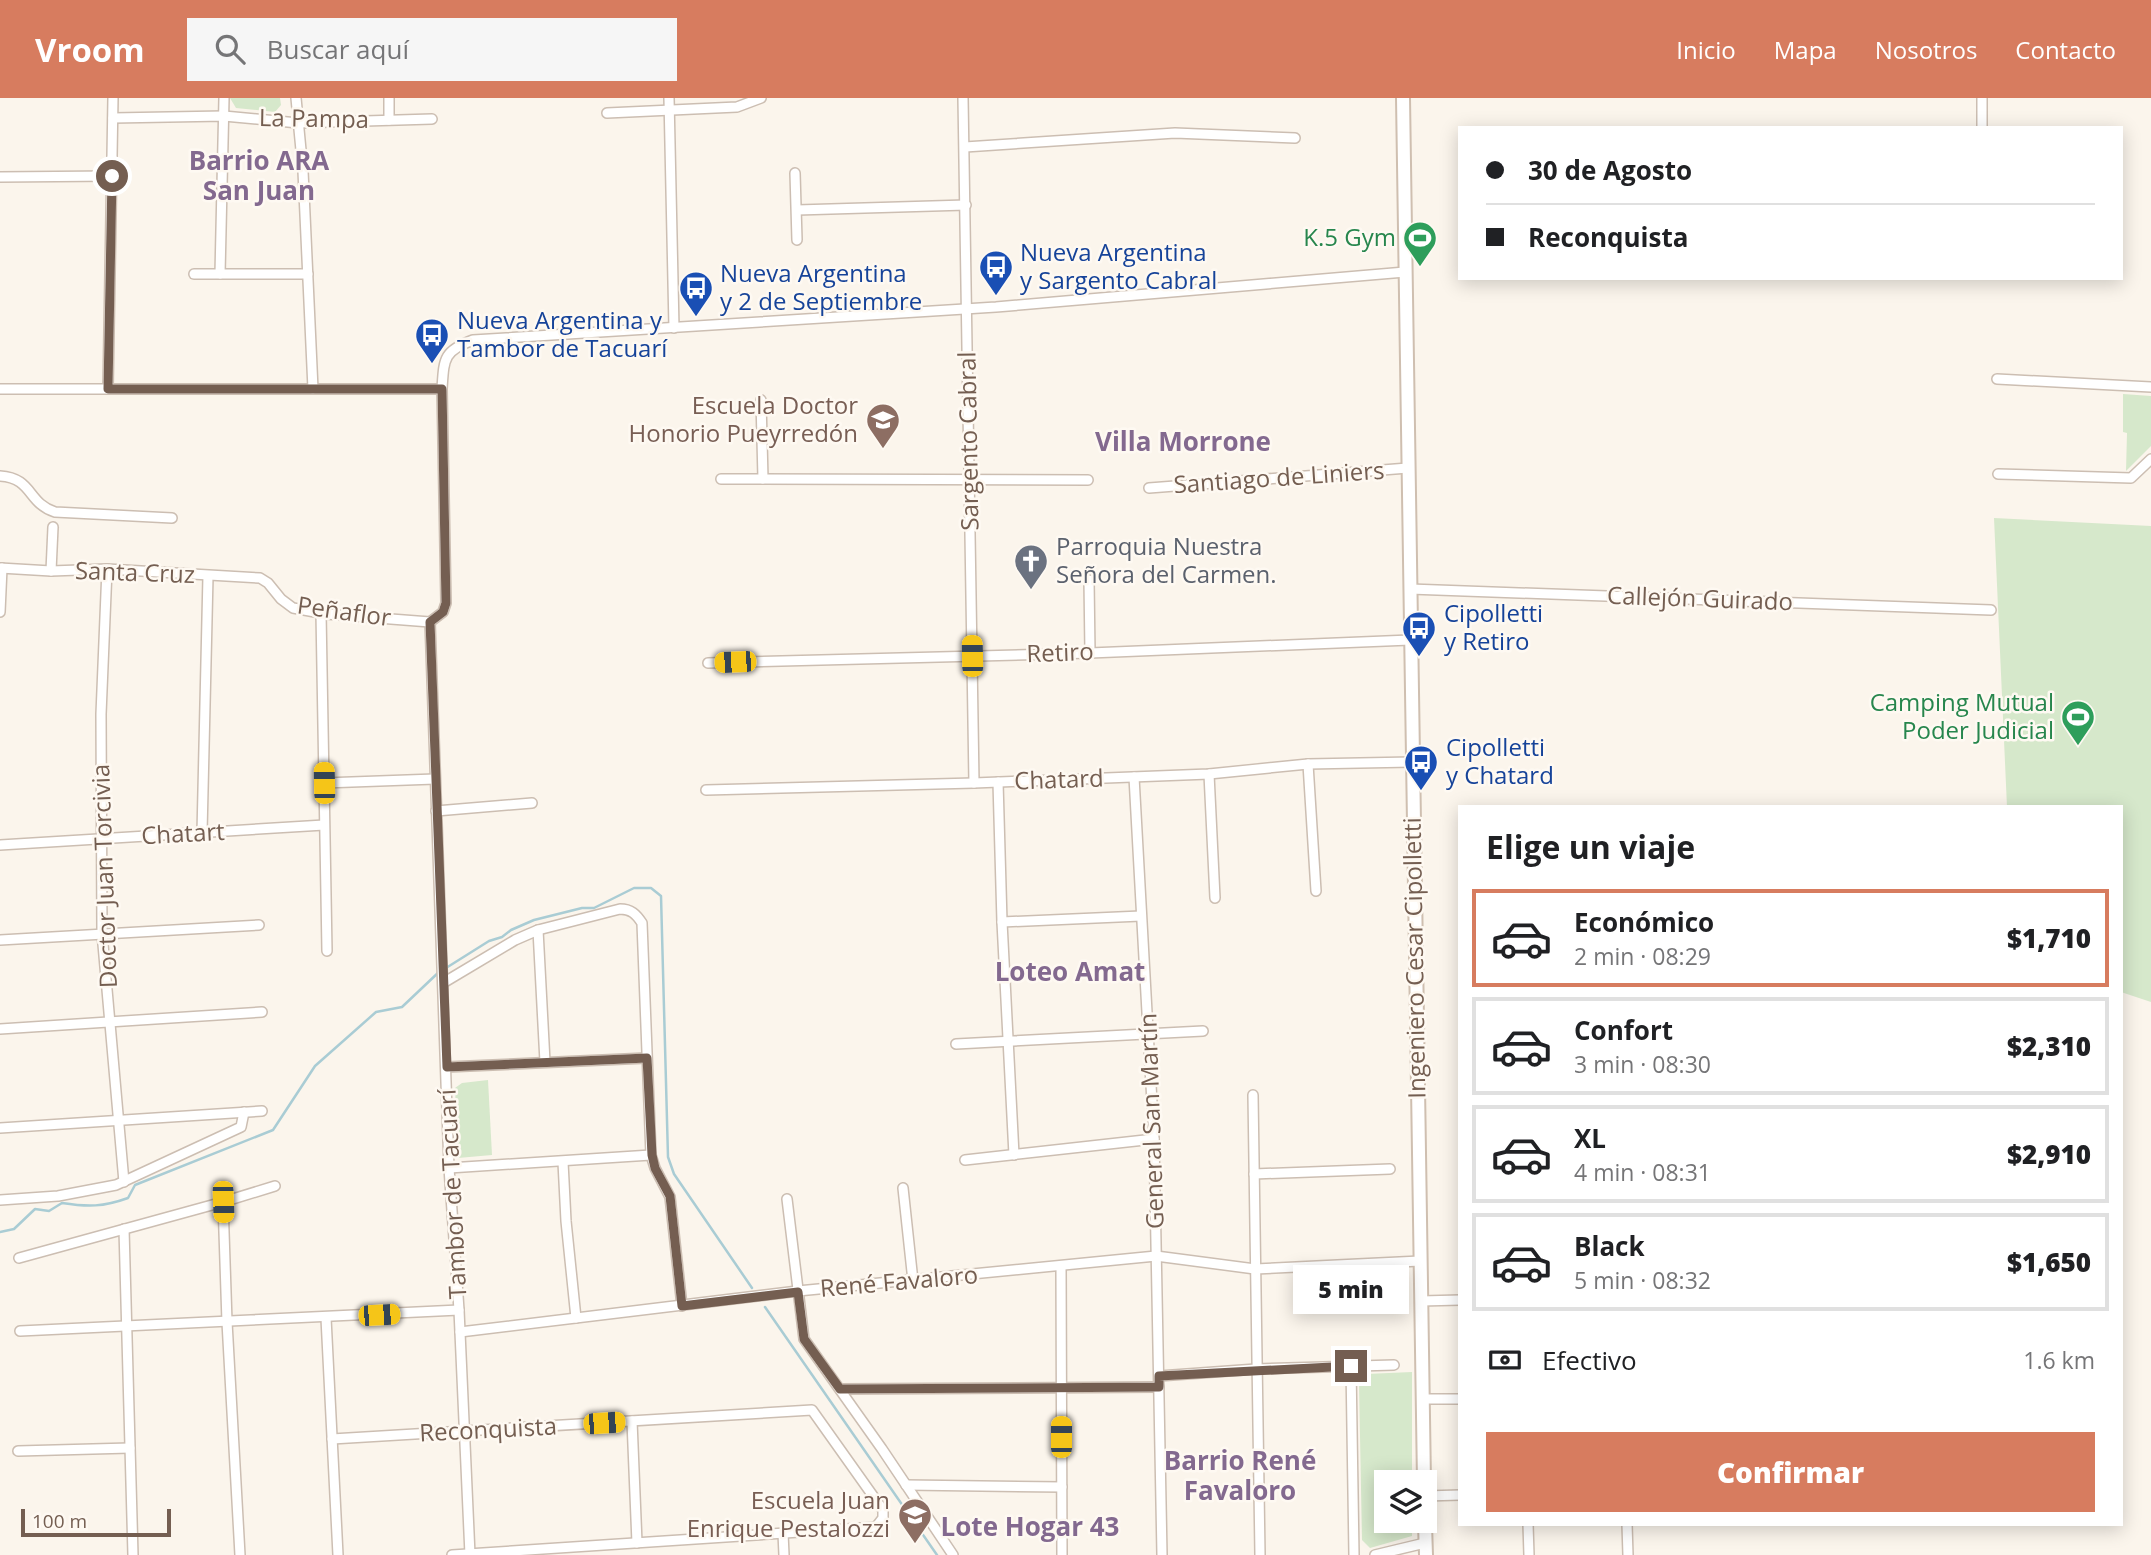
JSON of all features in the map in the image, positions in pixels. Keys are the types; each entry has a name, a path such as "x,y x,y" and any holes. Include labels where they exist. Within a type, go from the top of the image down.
{"street":[{"path":"108,389 113,98"},
{"path":"220,274 224,98"},
{"path":"296,98 303,171 313,389"},
{"path":"388,98 389,121"},
{"path":"669,98 674,328"},
{"path":"607,113 737,107 761,98"},
{"name":"Sargento Cabral","path":"963,98 974,783"},
{"name":"Ingeniero Cesar Cipolletti","path":"1403,98 1424,1470"},
{"path":"1982,98 1982,126"},
{"name":"La Pampa","path":"113,118 223,116 298,123 432,119"},
{"path":"965,146 1175,134 1295,138"},
{"path":"795,173 797,240"},
{"path":"0,177 112,176"},
{"path":"797,210 966,205"},
{"path":"430,622 443,612 446,603 442,389 444,368 447,356 455,347 473,340 967,309 1405,272"},
{"path":"194,274 308,274"},
{"path":"1997,379 2151,387"},
{"path":"0,389 442,389"},
{"path":"761,400 762,479"},
{"path":"1998,474 2131,478 2151,459"},
{"name":"Santiago de Liniers","path":"1149,488 1408,468"},
{"path":"0,475 15,477 21,481 39,504 55,512 172,518"},
{"path":"721,479 1088,480"},
{"path":"51,571 53,527"},
{"path":"0,612 1,568"},
{"name":"Santa Cruz","path":"1,568 51,571 107,569 260,578 268,583"},
{"name":"Doctor Juan Torcivia","path":"107,569 101,714 102,933 124,1182"},
{"path":"201,833 208,576"},
{"path":"1089,580 1090,653"},
{"name":"Peñaflor","path":"268,583 281,600 293,608 321,614 430,622"},
{"name":"Callejón Guirado","path":"1410,589 1991,610"},
{"path":"321,614 327,951"},
{"name":"Tambor de Tacuarí","path":"430,622 449,1168 470,1554"},
{"name":"Retiro","path":"709,663 1090,653 1410,640"},
{"name":"Chatard","path":"706,790 1134,777 1209,774 1307,764 1412,762"},
{"path":"1307,764 1316,891"},
{"path":"1209,774 1215,898"},
{"name":"General San Martín","path":"1134,777 1154,1139 1163,1555"},
{"path":"324,783 435,779"},
{"path":"998,782 1014,1155"},
{"path":"436,811 532,803"},
{"name":"Chatart","path":"0,845 324,825"},
{"path":"443,979 538,930 620,909 635,913 642,923 652,1155 655,1168 670,1196 682,1306"},
{"path":"1002,922 1141,916"},
{"path":"0,940 259,925"},
{"path":"538,930 545,1062"},
{"path":"0,1029 262,1012"},
{"path":"956,1044 1203,1031"},
{"path":"447,1067 647,1058"},
{"path":"1253,1096 1260,1555"},
{"path":"0,1128 262,1111"},
{"path":"0,1200 58,1196 92,1191 124,1182 241,1127 244,1112"},
{"path":"965,1160 1154,1139"},
{"path":"449,1168 652,1155"},
{"path":"563,1162 576,1318"},
{"path":"1254,1174 1390,1168"},
{"path":"19,1258 275,1186"},
{"path":"903,1188 913,1281"},
{"path":"787,1199 804,1339 953,1555"},
{"path":"223,1202 240,1555"},
{"path":"124,1229 133,1555"},
{"name":"René Favaloro","path":"460,1332 798,1292 1156,1256 1255,1269 1420,1261"},
{"path":"1061,1266 1062,1555"},
{"path":"1421,1301 1458,1300"},
{"path":"20,1331 458,1310"},
{"path":"326,1318 338,1555"},
{"path":"1159,1376 1256,1369 1394,1365"},
{"path":"1351,1366 1354,1555"},
{"path":"840,1389 1159,1387"},
{"path":"1423,1399 1458,1399"},
{"name":"Reconquista","path":"332,1439 812,1410 883,1510 883,1518 876,1527 783,1533"},
{"path":"632,1421 637,1543"},
{"path":"19,1451 130,1448"},
{"path":"906,1485 1062,1487"},
{"path":"1437,1495 1458,1495"},
{"path":"1528,1526 1529,1555"},
{"path":"1627,1526 1628,1555"},
{"path":"452,1555 783,1533 785,1555"},
{"path":"1375,1555 1425,1549"}],"green space":[{"path":"230,98 280,98 281,105 275,112 236,108"},
{"path":"2123,394 2151,396 2151,446 2126,471 2127,433 2123,432"},
{"name":"Camping Mutual Poder Judicial","path":"1994,518 2151,526 2151,1002 2123,993 2123,805 2007,805"},
{"path":"488,1080 492,1155 458,1158 455,1088 462,1083"},
{"path":"1412,1372 1412,1470 1374,1470 1374,1533 1412,1533 1412,1536 1370,1548 1362,1540 1359,1383 1366,1374"}],"waterway":[{"path":"446,968 489,941 534,920 582,908 594,908 634,888 651,888 661,896 668,1157 674,1174 752,1288"},
{"path":"0,1232 14,1229 35,1209 49,1211 62,1203 95,1205 128,1198 135,1185 273,1130 315,1066 376,1012 402,1007 440,971"},
{"path":"765,1307 937,1555"}],"place":[{"name":"K.5 Gym","path":"1420,268"},
{"name":"Nueva Argentina y Sargento Cabral","path":"996,297"},
{"name":"Nueva Argentina y 2 de Septiembre","path":"696,318"},
{"name":"Nueva Argentina y Tambor de Tacuarí","path":"432,365"},
{"name":"Escuela Doctor Honorio Pueyrredón","path":"883,450"},
{"name":"Parroquia Nuestra Señora del Carmen.","path":"1031,591"},
{"name":"Cipolletti y Retiro","path":"1419,658"},
{"name":"Camping Mutual Poder Judicial","path":"2078,747"},
{"name":"Cipolletti y Chatard","path":"1421,792"},
{"name":"Escuela Juan Enrique Pestalozzi","path":"915,1545"}],"district":[{"name":"Barrio ARA San Juan","path":"259,176"},
{"name":"Villa Morrone","path":"1183,442"},
{"name":"Loteo Amat","path":"1070,972"},
{"name":"Barrio René Favaloro","path":"1240,1476"},
{"name":"Lote Hogar 43","path":"1030,1527"}],"route":[{"path":"112,176 108,389 442,389 446,603 443,612 430,622 447,1067 647,1058 652,1155 655,1168 670,1196 682,1306 798,1292 804,1339 840,1389 1159,1387 1159,1376 1351,1366"}]}
